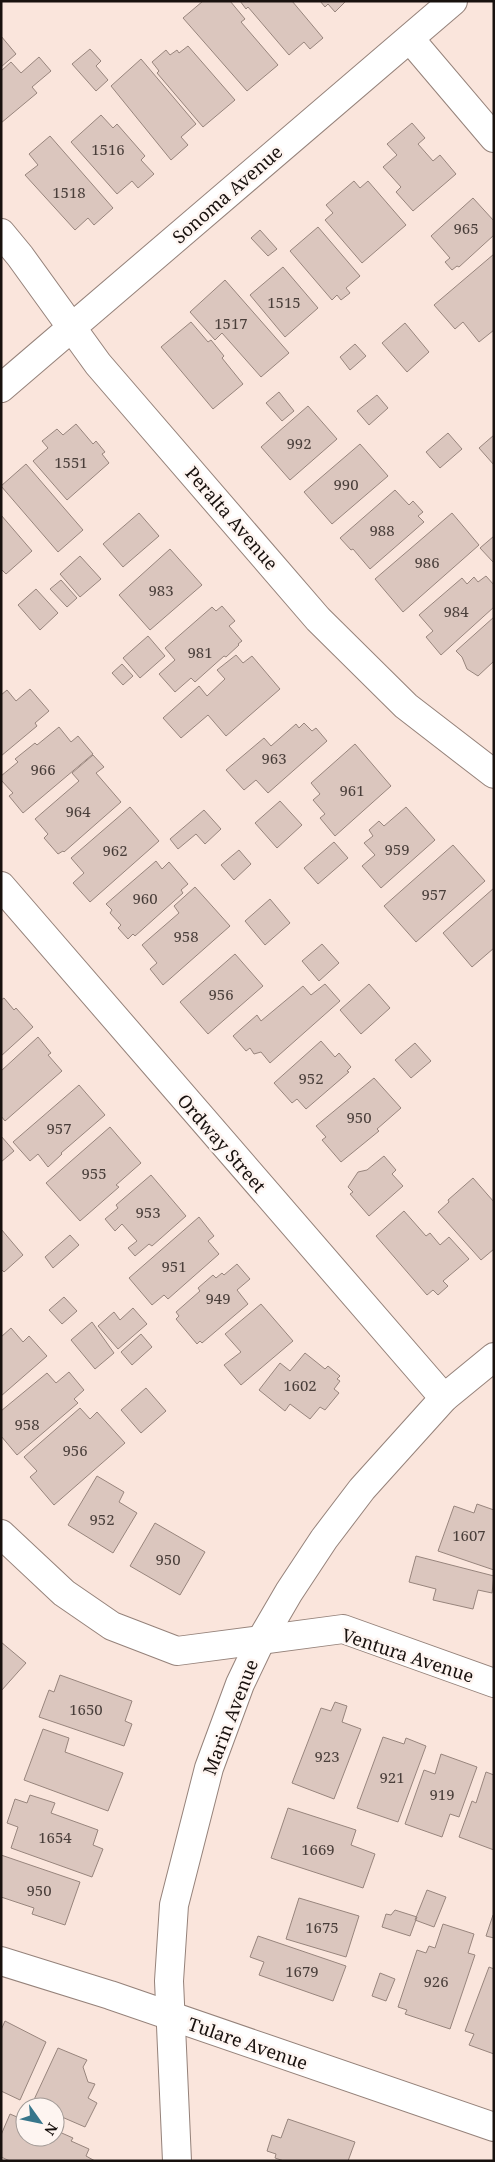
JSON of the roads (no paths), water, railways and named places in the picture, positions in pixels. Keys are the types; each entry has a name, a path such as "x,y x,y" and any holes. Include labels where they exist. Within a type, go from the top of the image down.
{"street":[{"name":"Sonoma Avenue","path":"1,388 453,1"},
{"path":"410,39 494,138"},
{"name":"Peralta Avenue","path":"1,233 20,256 98,364 318,619 406,706 494,774"},
{"name":"Ordway Street","path":"1,886 444,1398"},
{"name":"Marin Avenue","path":"177,2161 169,1981 174,1905 208,1768 240,1684 261,1640 324,1539 362,1489 444,1398 494,1357"},
{"name":"Ventura Avenue","path":"1,1534 64,1593 112,1626 176,1651 343,1629 494,1683"},
{"name":"Tulare Avenue","path":"1,1961 171,2016 494,2127"}]}
